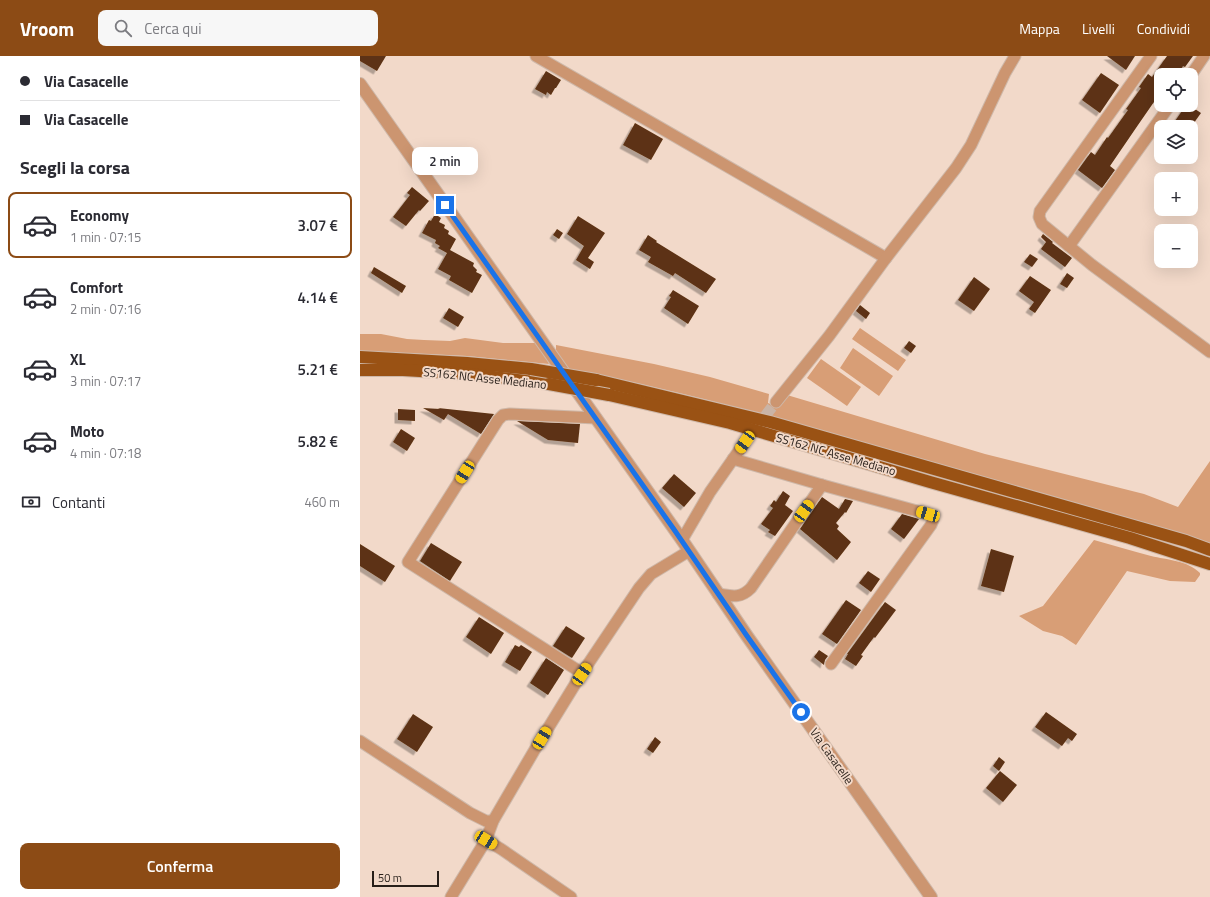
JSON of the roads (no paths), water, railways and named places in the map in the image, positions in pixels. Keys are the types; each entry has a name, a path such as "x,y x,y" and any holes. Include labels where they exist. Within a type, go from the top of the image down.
{"highway":[{"name":"SS162 NC Asse Mediano","path":"360,357 467,363 531,369 596,380 770,422 1186,541 1210,550"},
{"name":"SS162 NC Asse Mediano","path":"360,370 402,370 470,374 549,384 609,395 745,427 1130,538 1210,564"}],"street":[{"path":"536,56 886,258"},
{"path":"776,402 829,336 886,258 956,168 971,145 1005,73 1015,56"},
{"path":"1151,56 1040,211 1039,217 1042,224 1092,265 1210,352"},
{"path":"1196,68 1204,56"},
{"name":"Via Casacelle","path":"360,84 682,540 747,636 931,897"},
{"path":"1070,246 1165,112"},
{"path":"582,674 408,562 498,420 503,415 510,414 596,418"},
{"path":"682,540 710,492 745,442"},
{"path":"733,459 928,514 932,517 933,520 931,525 831,664"},
{"path":"718,594 740,596 751,588 822,485"},
{"path":"451,897 486,840 493,821 582,674 639,588 651,574 689,551"},
{"path":"360,741 470,813 486,821 493,821"},
{"path":"486,840 571,897"}],"tunnel":[{"path":"745,442 776,402"}]}
